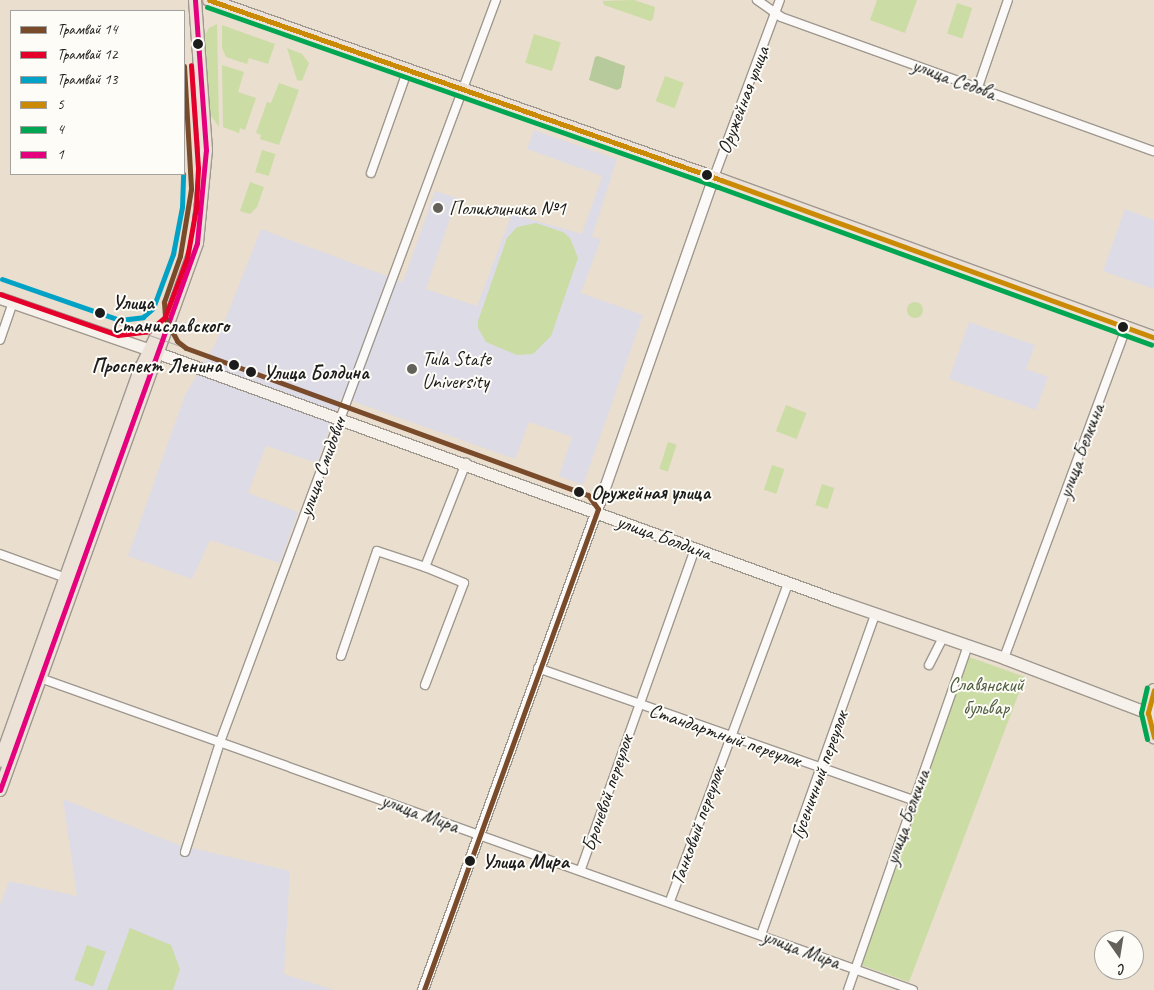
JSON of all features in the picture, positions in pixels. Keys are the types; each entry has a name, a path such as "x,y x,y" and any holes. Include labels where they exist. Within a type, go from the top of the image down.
{"main road":[{"path":"0,761 35,676 179,281 195,210 196,132 187,0"},
{"path":"0,790 66,578 197,243 205,174 204,122 195,0"},
{"path":"209,0 407,72 714,177 1154,338"},
{"path":"0,298 154,351"},
{"name":"улица Болдина","path":"154,351 466,463 596,513 875,614 1004,658 1148,713"},
{"path":"1154,690 1148,713 1154,737"}],"street":[{"name":"улица Смидович","path":"185,852 220,742 496,0"},
{"name":"улица Седова","path":"757,0 776,12 1154,151"},
{"name":"Оружейная улица","path":"423,990 596,513 714,177 780,0"},
{"path":"978,87 1008,0"},
{"path":"371,173 407,72"},
{"path":"0,340 13,303"},
{"name":"улица Белкина","path":"1004,658 1126,328"},
{"path":"425,567 466,463"},
{"name":"Броневой переулок","path":"581,869 638,704 695,548"},
{"path":"340,656 378,550 464,583 425,685"},
{"path":"0,554 66,578"},
{"name":"Танковый переулок","path":"670,901 729,736 788,582"},
{"name":"Гусеничный переулок","path":"761,935 822,770 875,614"},
{"path":"929,665 943,637"},
{"name":"улица Белкина","path":"848,990 912,800 968,645"},
{"name":"Стандартный переулок","path":"539,668 822,770 912,800"},
{"name":"улица Мира","path":"35,676 581,869 913,990"}],"shaded area":[{"name":"Tula State University","path":"534,130 617,159 592,237 601,239 581,293 643,315 583,485 559,476 572,437 529,422 515,459 341,397 317,463 266,446 248,493 298,512 280,563 210,540 192,579 128,556 185,395 216,343 261,229 403,282 435,191 457,198 426,289 477,306 512,214 582,234 602,176 527,149"},
{"path":"1125,209 1154,220 1154,289 1103,271"},
{"path":"969,322 1035,345 1026,369 1048,377 1036,410 949,379"},
{"path":"63,799 179,845 290,871 284,974 334,990 0,990 0,905 9,881 77,896"}],"green space":[{"path":"634,0 655,7 653,19 650,21 604,5 603,1"},
{"path":"877,0 917,0 905,33 870,20"},
{"path":"957,3 972,8 962,38 947,33"},
{"path":"217,24 219,127 210,114 205,35 209,28"},
{"path":"222,25 275,44 268,64 249,58 247,64 226,57 222,48"},
{"path":"534,34 561,42 552,71 525,63"},
{"path":"287,48 302,54 309,63 302,81 297,80"},
{"path":"598,56 625,66 621,88 617,90 589,80 595,57"},
{"path":"222,65 244,72 238,92 256,98 245,130 240,128 239,133 223,127"},
{"path":"665,76 684,83 675,108 656,101"},
{"path":"279,83 299,90 279,145 260,139 261,135 256,133 267,102 271,103"},
{"path":"262,150 275,154 269,176 255,172"},
{"path":"250,182 264,187 257,207 250,214 240,211"},
{"path":"536,223 563,232 570,238 578,258 551,336 533,354 517,355 486,342 478,328 478,321 507,238 517,227"},
{"path":"915,302 921,304 923,310 921,316 915,318 909,316 907,310 909,304"},
{"path":"786,405 807,413 797,439 776,431"},
{"path":"668,442 677,445 668,471 659,469"},
{"path":"772,465 784,469 776,494 764,490"},
{"path":"822,484 834,488 828,509 815,505"},
{"name":"Славянский бульвар","path":"969,651 969,657 1025,677 909,982 861,965"},
{"path":"130,928 171,945 180,969 173,990 107,990"},
{"path":"87,945 106,952 93,987 74,980"}],"tram line":[{"name":"12","path":"0,294 118,335 149,331 165,317 187,258 196,208 198,168 191,65"},
{"name":"14","path":"185,84 191,189 180,256 164,302 165,318 177,341 186,348 588,495 598,509 424,990"},
{"name":"13","path":"2,279 120,320 143,317 153,308 173,254 182,207 183,175"},
{"path":"118,324 186,348"}],"transit line":[{"name":"1","path":"0,790 197,243 206,150 195,0"},
{"name":"5","path":"209,0 721,180 1154,338"},
{"name":"4","path":"207,7 718,187 1151,345"},
{"name":"4","path":"1147,688 1141,713 1147,739"},
{"name":"5","path":"1154,690 1148,713 1154,737"}],"place":[{"name":"Поликлиника №1","path":"438,208"},
{"name":"Улица Станиславского","path":"100,313"},
{"name":"Проспект Ленина","path":"234,365"},
{"name":"Tula State University","path":"412,369"},
{"name":"Улица Болдина","path":"251,372"},
{"name":"Оружейная улица","path":"579,492"},
{"name":"Улица Мира","path":"470,861"}]}
